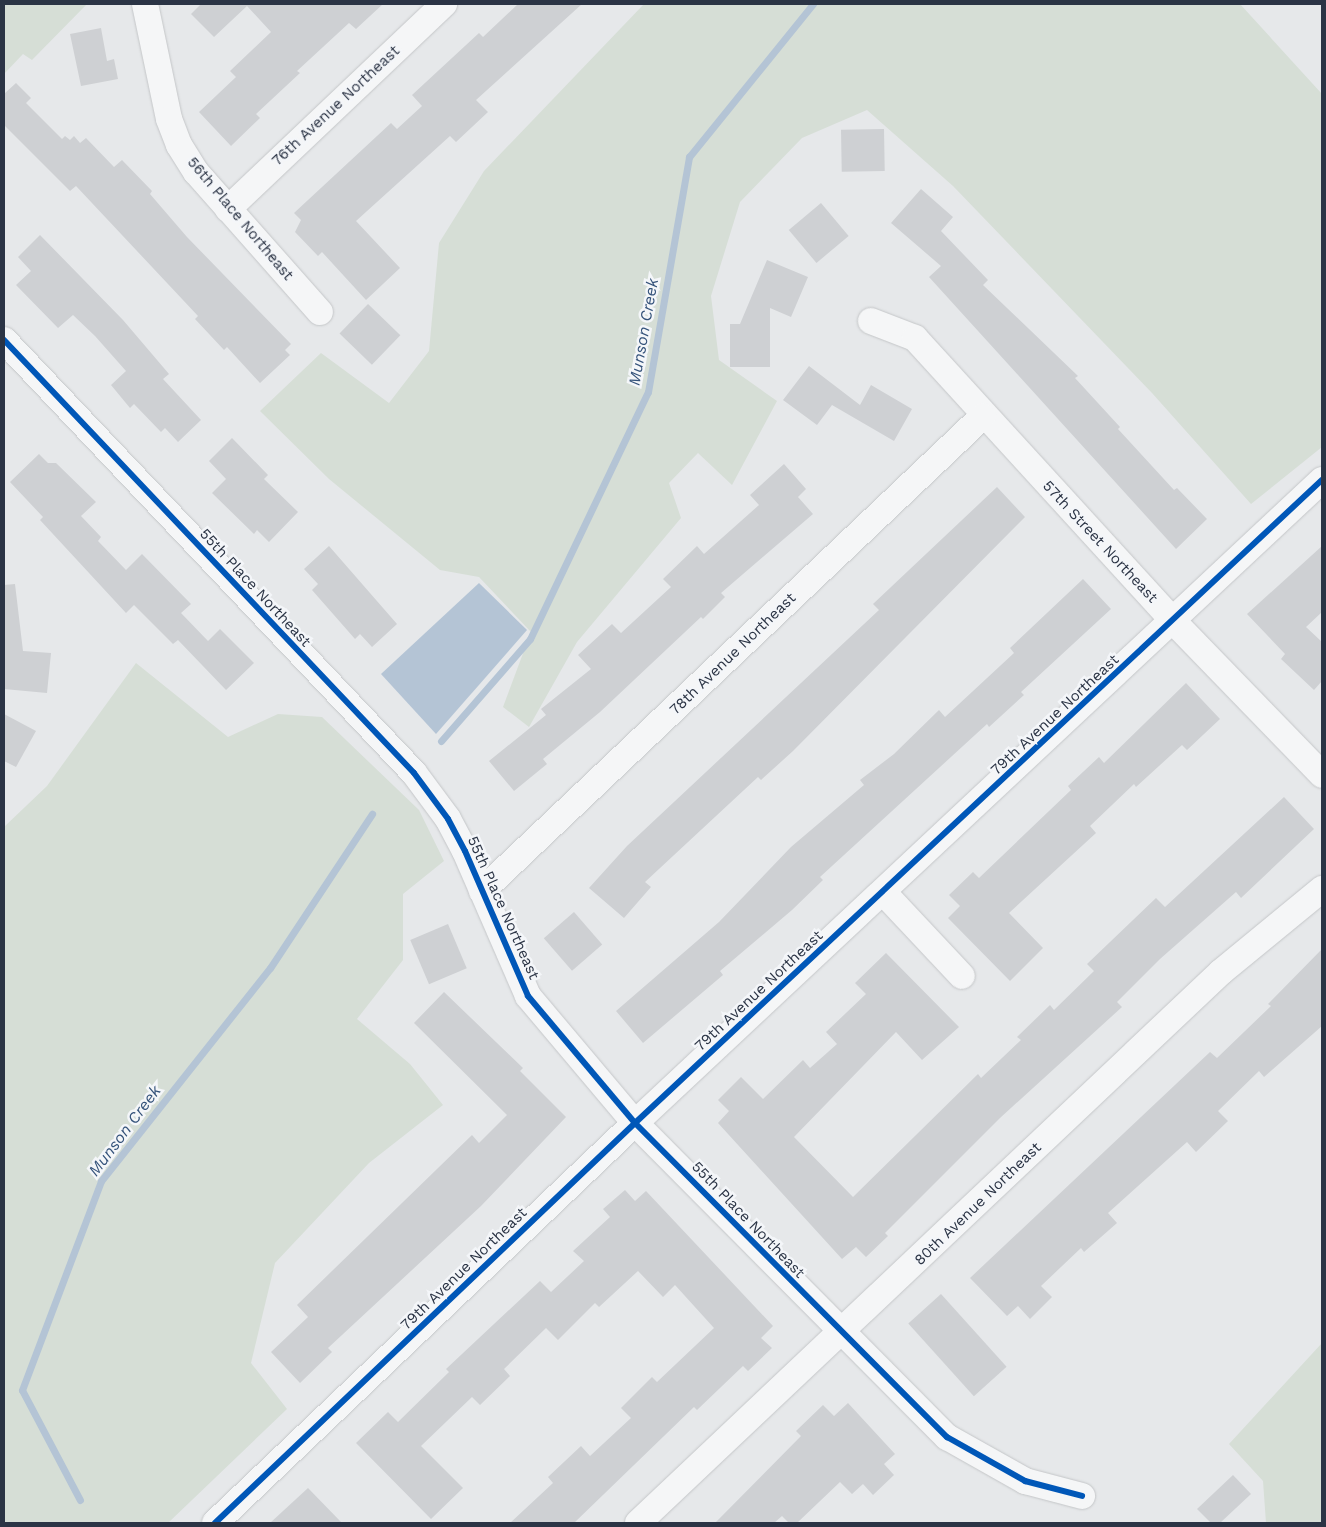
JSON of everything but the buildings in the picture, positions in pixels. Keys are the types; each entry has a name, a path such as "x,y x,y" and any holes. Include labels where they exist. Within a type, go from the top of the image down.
{"street":[{"name":"56th Place Northeast","path":"145,4 169,119 179,145 196,172 320,312"},
{"name":"76th Avenue Northeast","path":"228,209 444,4"},
{"name":"57th Street Northeast","path":"871,321 915,338 983,416 1173,621 1322,776"},
{"name":"55th Place Northeast","path":"4,340 414,773 448,819 528,996 635,1123 926,1420 974,1456 1026,1481 1082,1496"},
{"name":"78th Avenue Northeast","path":"482,892 983,416"},
{"name":"79th Avenue Northeast","path":"215,1523 635,1123 1322,480"},
{"name":"80th Avenue Northeast","path":"638,1523 842,1333 1221,972 1322,889"},
{"path":"883,892 962,976"}],"shaded area":[{"path":"4,4 87,4 32,60 23,54 4,74"},
{"path":"644,4 1240,4 1322,94 1322,447 1251,504 1152,393 953,186 867,110 802,138 740,202 711,296 719,360 777,401 732,485 698,453 669,483 681,518 577,642 529,727 503,707 531,632 479,577 440,570 329,479 260,411 321,353 389,403 429,351 439,243 484,171"},
{"path":"136,663 228,737 278,714 322,717 419,810 444,861 403,894 403,960 357,1019 410,1064 443,1105 369,1163 275,1263 251,1363 287,1409 168,1523 4,1523 4,827 47,786"},
{"path":"1322,1343 1322,1523 1266,1523 1263,1481 1229,1444"}],"water":[{"path":"479,583 527,630 436,734 381,674"}],"waterway":[{"name":"Munson Creek","path":"441,741 530,639 648,392 689,157 813,4"},
{"name":"Munson Creek","path":"80,1500 22,1390 101,1181 270,968 372,814"}],"cycle path":[{"path":"4,340 414,773 448,819 465,851 528,996 635,1123 947,1437 1025,1481 1082,1496"},
{"path":"215,1523 635,1123 1322,480"}]}
